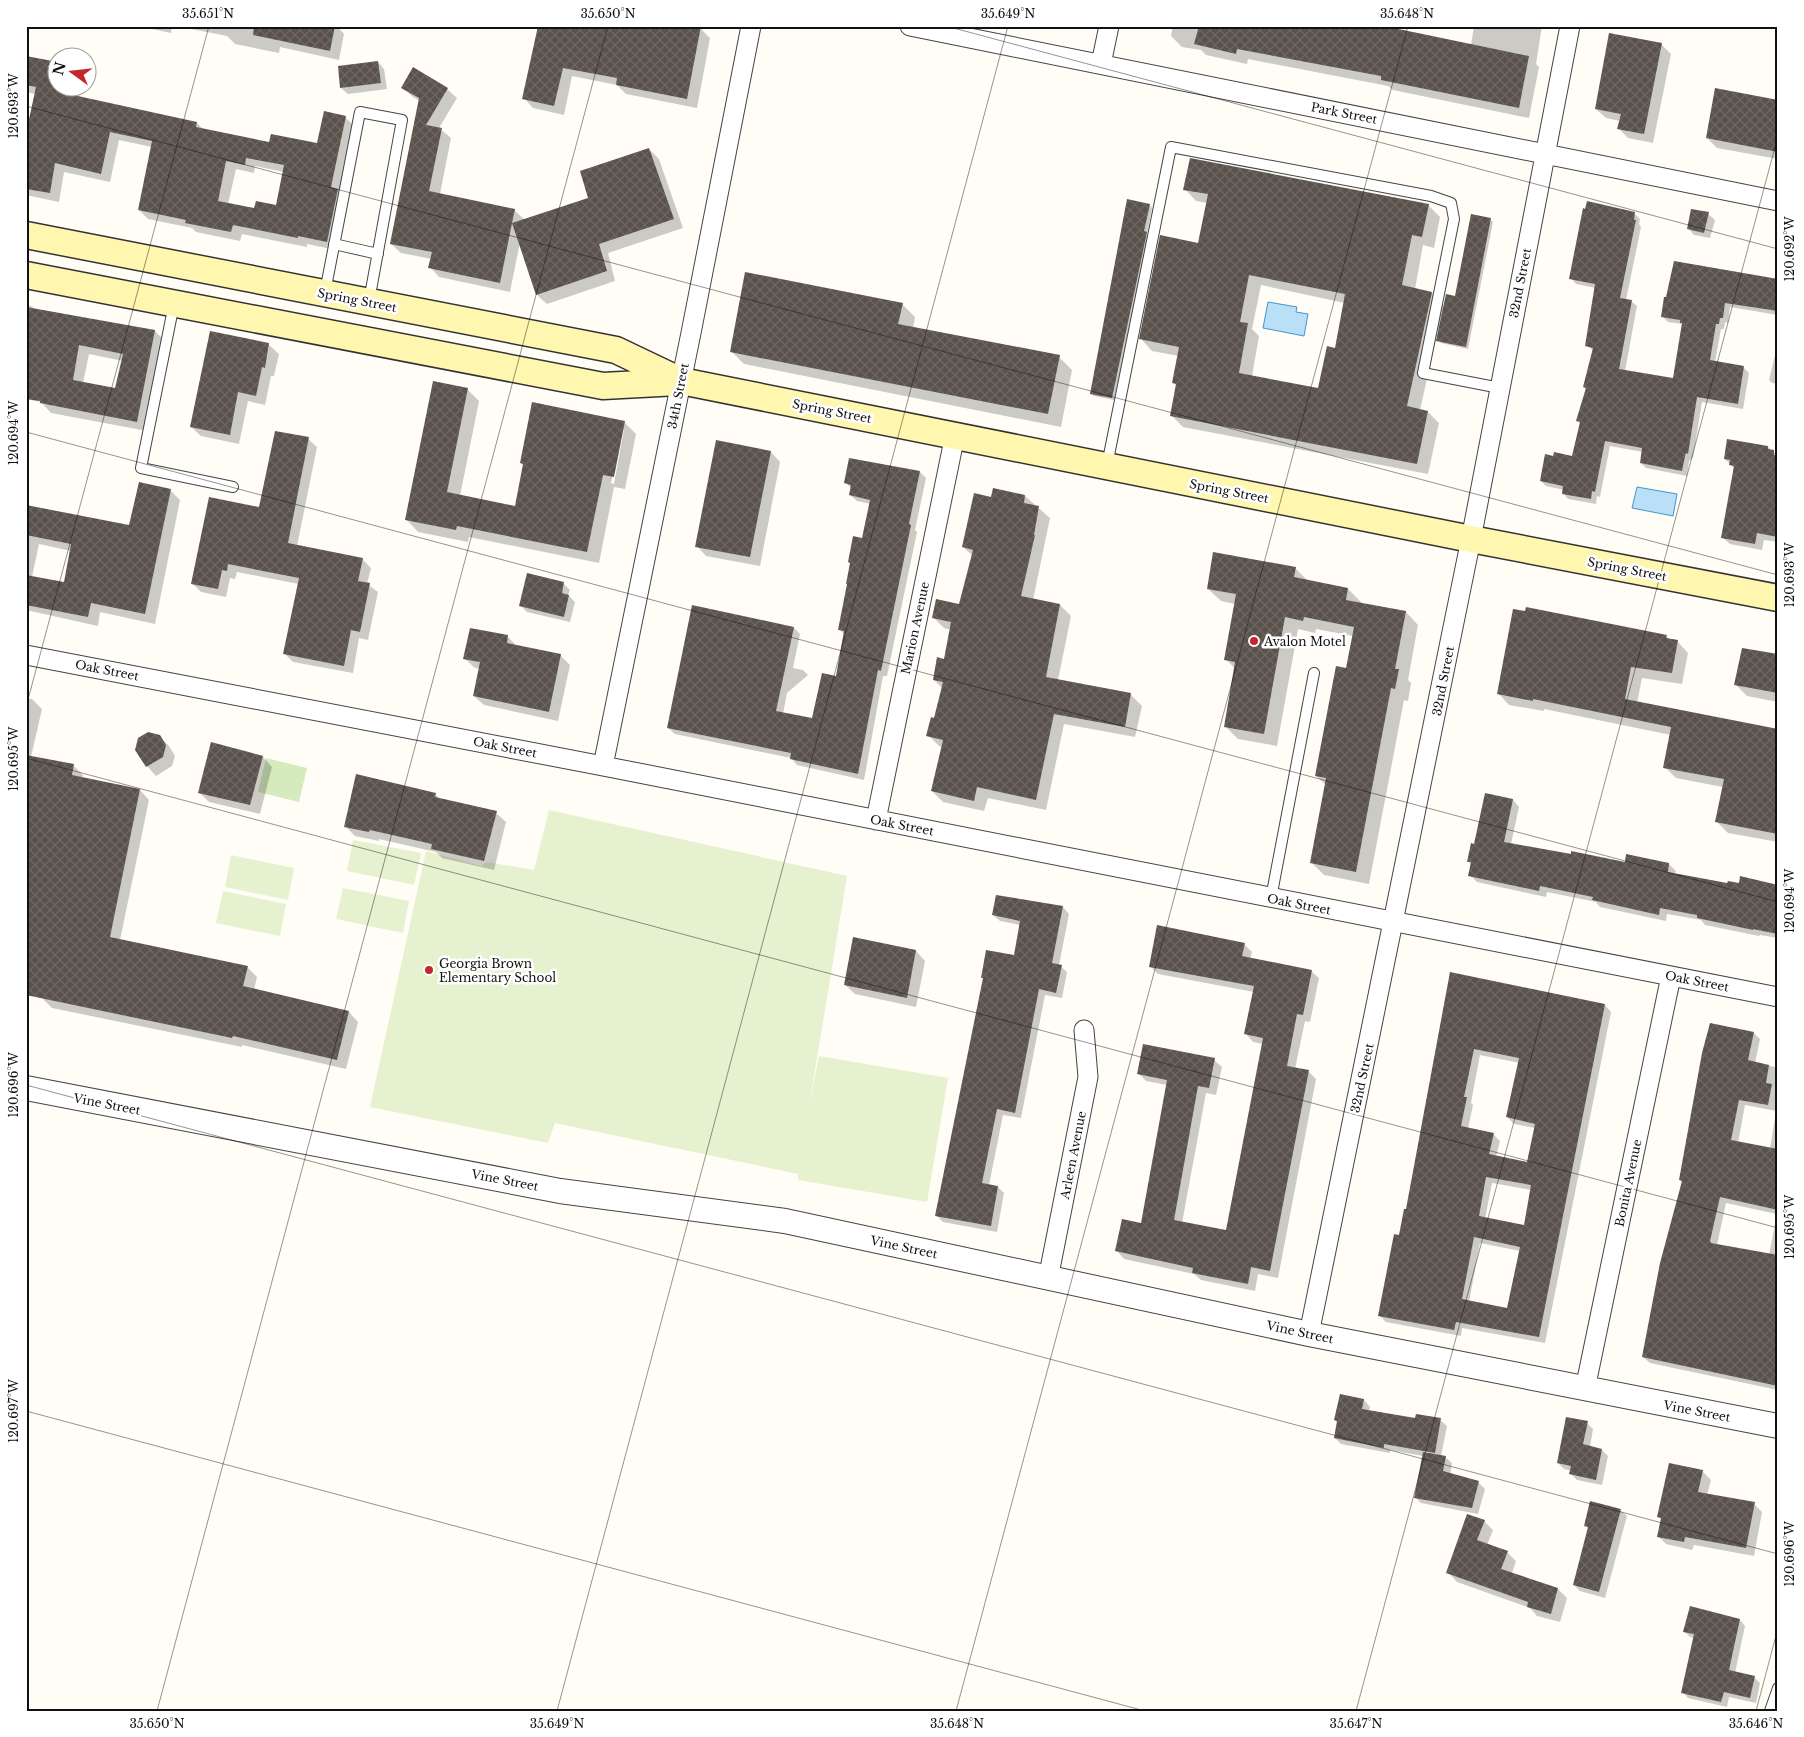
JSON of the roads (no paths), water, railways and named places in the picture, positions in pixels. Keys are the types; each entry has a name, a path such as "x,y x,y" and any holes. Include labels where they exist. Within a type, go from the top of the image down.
{"main road":[{"name":"Spring Street","path":"26,235 616,350 681,381 1471,540 1778,598"},
{"name":"Spring Street","path":"26,275 603,386 681,381"}],"street":[{"name":"34th Street","path":"603,766 751,26"},
{"name":"Park Street","path":"910,26 1778,201"},
{"path":"1101,64 1109,26"},
{"name":"32nd Street","path":"1309,1334 1471,540 1570,26"},
{"name":"Marion Avenue","path":"876,820 955,435"},
{"name":"Oak Street","path":"26,655 603,766 1778,997"},
{"name":"Bonita Avenue","path":"1586,1389 1671,976"},
{"name":"Arleen Avenue","path":"1048,1278 1088,1077 1084,1030"},
{"name":"Vine Street","path":"26,1088 560,1191 785,1221 1309,1334 1778,1426"}],"lane":[{"path":"325,293 360,112 402,120 369,302"},
{"path":"1107,466 1171,147 1430,196 1450,203 1454,219 1423,373 1500,388"},
{"path":"334,244 378,254"},
{"path":"174,304 141,468 233,487"},
{"path":"1271,898 1314,674"},
{"path":"1770,1711 1778,1688"}],"water":[{"path":"1268,302 1297,307 1296,312 1308,314 1304,336 1263,328"},
{"path":"1637,487 1677,494 1673,516 1632,508"}],"place":[{"name":"Avalon Motel","path":"1254,641"},
{"name":"Georgia Brown Elementary School","path":"429,970"}]}
